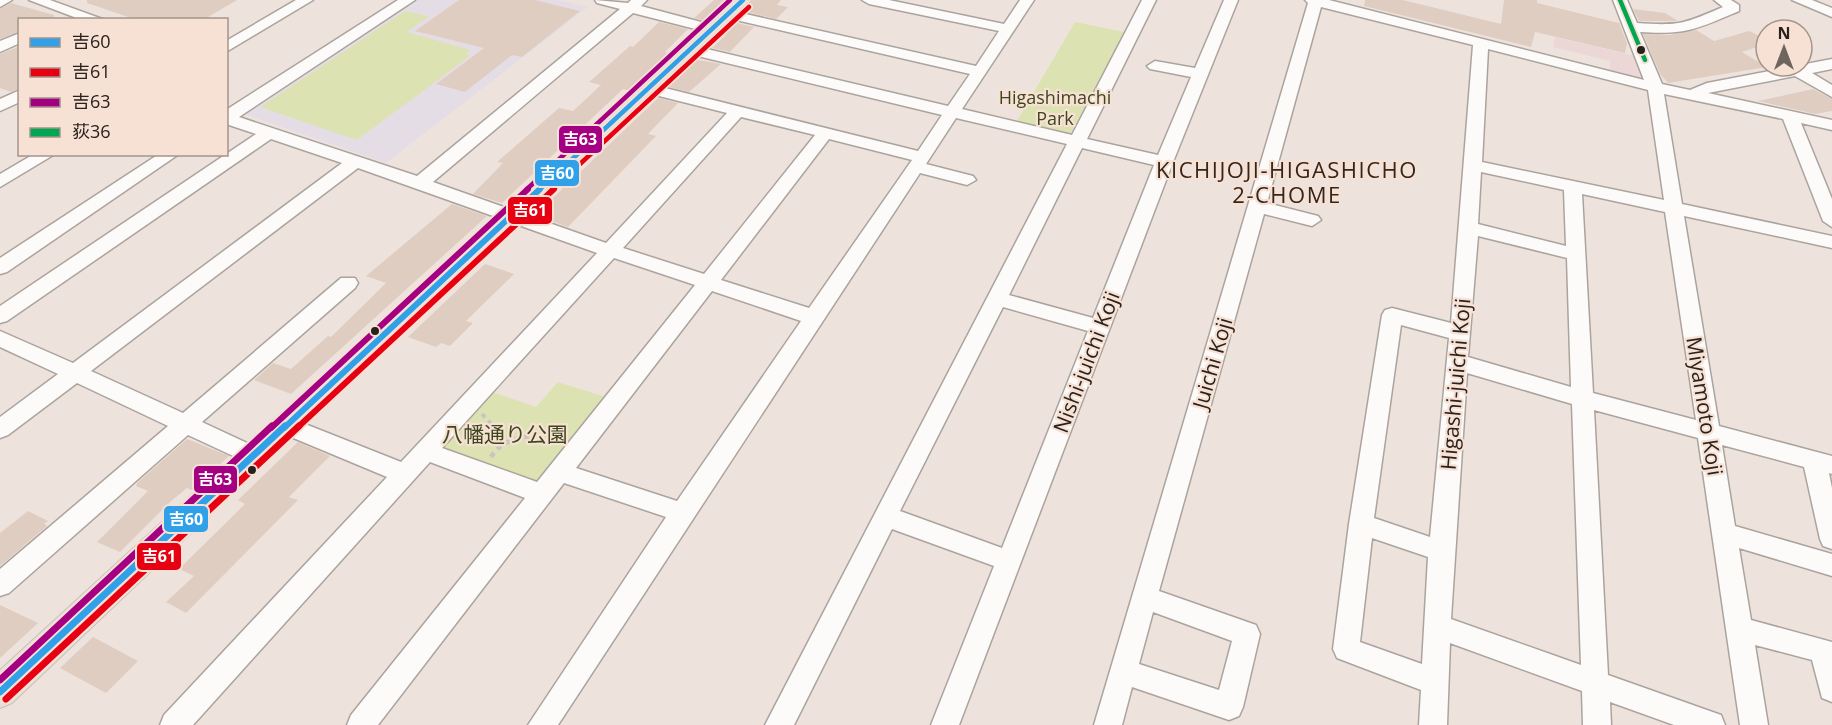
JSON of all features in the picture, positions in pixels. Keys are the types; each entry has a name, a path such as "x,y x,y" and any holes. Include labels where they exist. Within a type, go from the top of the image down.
{"main road":[{"path":"0,692 727,15"}],"street":[{"path":"0,3 5,0"},
{"path":"36,0 93,18"},
{"path":"228,47 306,0"},
{"path":"228,117 408,0"},
{"path":"602,0 727,15 979,71"},
{"path":"869,0 1008,29"},
{"path":"542,725 681,512 816,318 1027,0"},
{"path":"779,725 1075,141 1149,0"},
{"name":"Nishi-juichi Koji","path":"945,725 1164,162 1231,0"},
{"path":"1314,0 1655,87 1827,121"},
{"name":"Juichi Koji","path":"1108,725 1143,597 1258,207 1314,0"},
{"name":"Miyamoto Koji","path":"1620,0 1655,87 1754,725"},
{"path":"1632,27 1673,30 1687,27 1734,8 1721,0"},
{"path":"1799,0 1832,13"},
{"path":"60,18 88,4"},
{"path":"420,183 636,4"},
{"path":"0,46 18,38"},
{"name":"Higashi-juichi Koji","path":"1433,725 1441,551 1469,228 1481,43"},
{"path":"690,50 1164,162"},
{"path":"1625,69 1645,60"},
{"path":"1814,67 1832,64"},
{"path":"1155,66 1200,74"},
{"path":"1693,94 1707,88 1757,78"},
{"path":"1810,78 1832,92"},
{"path":"648,89 825,133 919,162 967,180"},
{"path":"0,106 18,96"},
{"path":"174,725 403,473 738,111"},
{"path":"1790,115 1832,221"},
{"path":"228,118 420,183 510,217 816,318"},
{"path":"0,316 268,133"},
{"path":"361,725 825,133"},
{"path":"0,182 44,156"},
{"path":"0,267 168,156"},
{"path":"0,429 356,161"},
{"path":"1473,165 1832,242"},
{"path":"1573,186 1597,725"},
{"path":"1258,207 1312,220"},
{"path":"1469,228 1575,254"},
{"path":"0,585 348,283"},
{"path":"996,298 1100,327"},
{"path":"1436,682 1346,649 1361,524 1392,315 1459,333"},
{"path":"0,338 254,456"},
{"path":"1457,362 1583,399 1823,462 1832,538"},
{"path":"287,426 403,473"},
{"path":"424,451 542,494"},
{"path":"559,472 681,512"},
{"path":"885,516 1009,561"},
{"path":"1361,524 1441,551"},
{"path":"1724,533 1832,565"},
{"path":"1123,671 1229,707 1247,634 1143,597"},
{"path":"1439,627 1711,725"},
{"path":"1739,628 1823,651 1832,688"}],"path":[{"path":"467,404 488,419 502,435 501,444 538,434 561,433 572,428 592,430"}],"shaded area":[{"path":"416,0 559,0 588,7 386,163 241,113"},
{"path":"1555,37 1635,56 1642,78 1634,79 1609,73 1610,61 1553,47"}],"green space":[{"path":"405,11 429,16 407,32 471,50 465,54 470,56 357,140 260,107"},
{"name":"Higashimachi Park","path":"1075,22 1124,32 1067,140 1014,126"},
{"name":"八幡通り公園","path":"558,382 609,398 540,483 443,450 441,441 487,390 536,407"}],"building":[{"path":"87,0 237,0 206,18 131,18 87,3"},
{"path":"459,0 535,0 580,11 522,57 512,55 465,92 436,84 484,48 415,31"},
{"path":"714,0 730,0 707,21 694,18"},
{"path":"754,0 781,0 777,5 788,7 776,19 743,11"},
{"path":"1365,0 1403,0 1501,24 1504,0 1537,0 1537,3 1619,23 1627,43 1625,53 1535,32 1531,47 1364,6"},
{"path":"11,3 54,15 54,18 18,18 18,32 0,39 0,9"},
{"path":"1633,9 1665,13 1678,21 1639,21"},
{"path":"659,22 688,29 665,52 671,54 630,91 623,89 502,203 473,194 503,163 497,162 559,108 573,111 601,85 589,82 630,46 633,47"},
{"path":"733,22 754,27 730,52 712,48 726,35 720,34"},
{"path":"1696,30 1714,41 1749,31 1754,33 1754,48 1742,52 1754,59 1754,69 1668,83 1660,74 1643,34 1669,35"},
{"path":"18,47 18,89 11,92 0,88 0,54"},
{"path":"693,59 721,64 689,92 665,86"},
{"path":"1813,89 1832,99 1832,111 1815,114 1758,101"},
{"path":"658,98 678,103 648,134 656,136 568,227 535,215"},
{"path":"452,204 487,216 291,394 254,380 273,363 291,369 328,336 331,337 386,283 366,276"},
{"path":"485,264 514,274 466,321 473,323 450,346 441,343 436,347 408,337"},
{"path":"187,439 229,456 192,490 187,488 170,502 120,552 97,542 148,491 136,486 137,483"},
{"path":"298,442 330,456 289,497 298,500 186,613 166,602 194,576 179,569 245,504 238,500"},
{"path":"28,511 48,521 44,524 47,526 0,566 0,533"},
{"path":"0,605 38,623 0,658"},
{"path":"93,637 138,661 106,693 60,668"}],"transit line":[{"name":"吉63","path":"0,680 730,0"},
{"name":"吉60","path":"0,692 743,0"},
{"name":"荻36","path":"1620,0 1645,60"},
{"name":"吉61","path":"6,699 749,7"}],"district":[{"name":"KICHIJOJI-HIGASHICHO 2-CHOME","path":"1287,182"}]}
